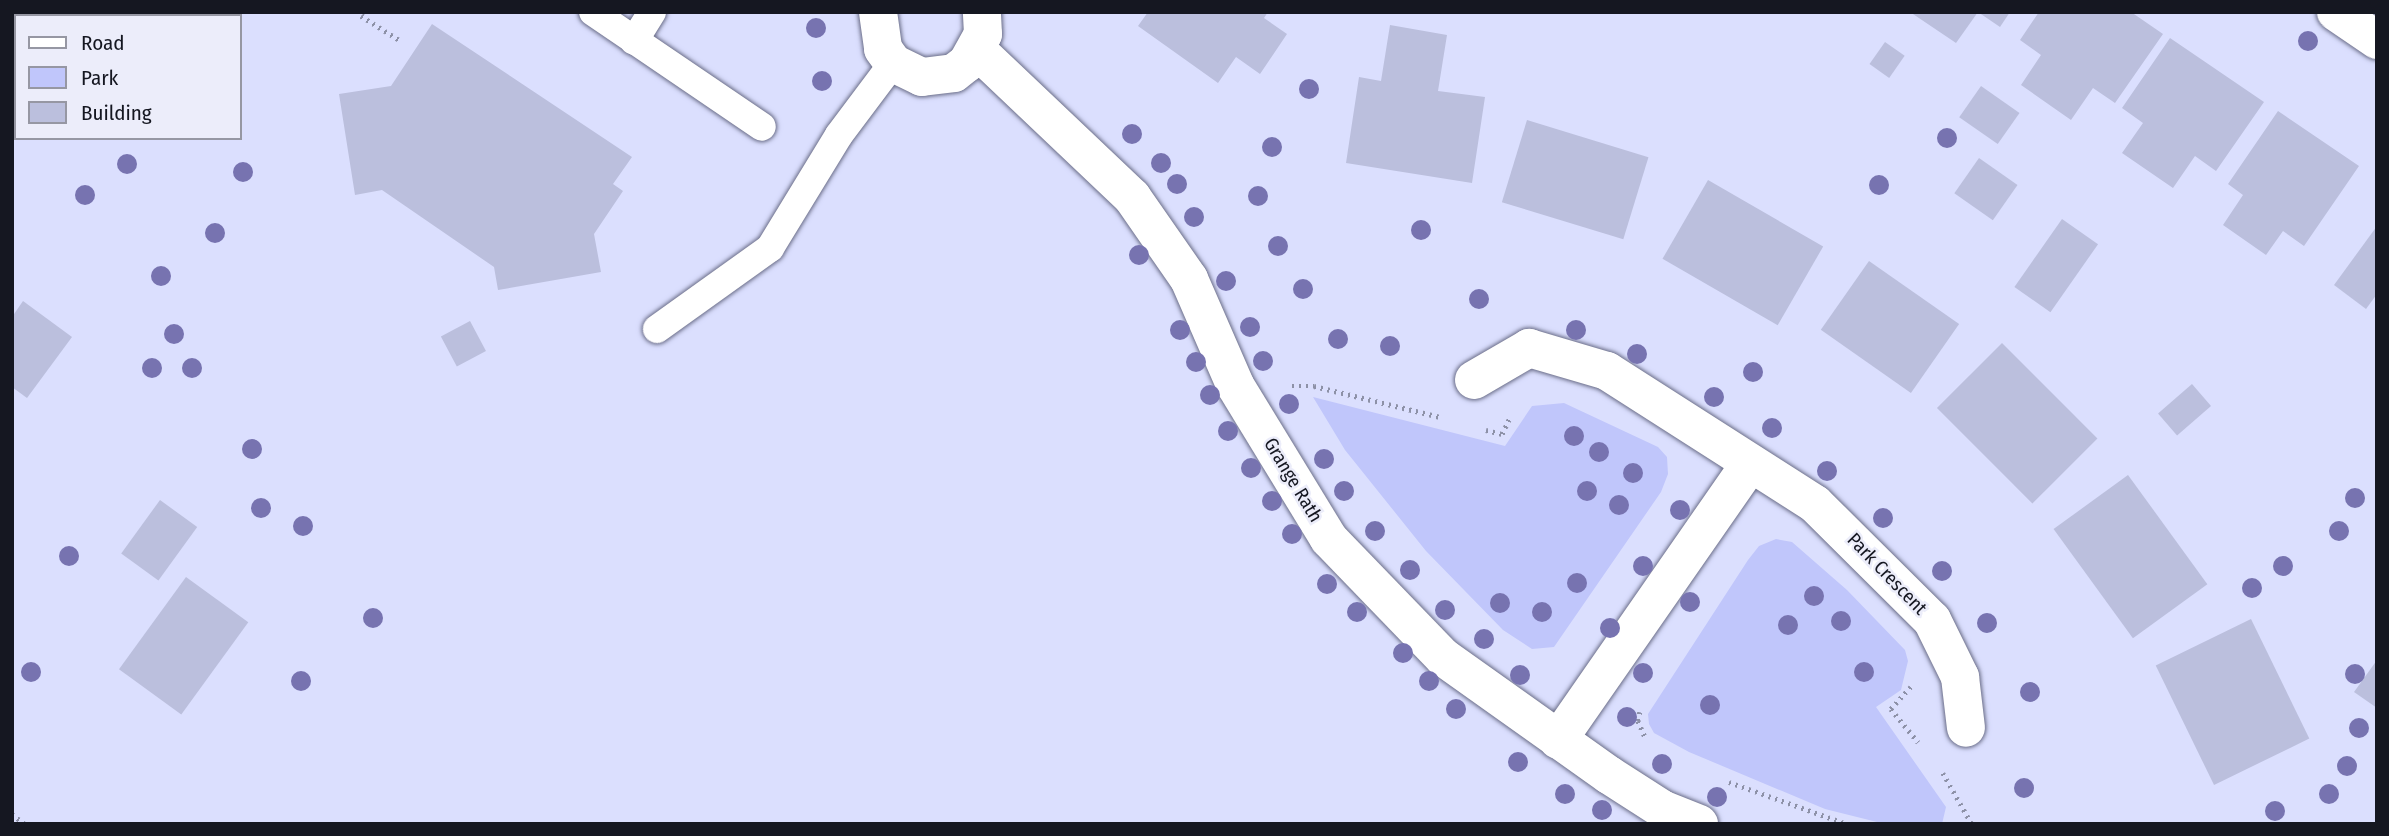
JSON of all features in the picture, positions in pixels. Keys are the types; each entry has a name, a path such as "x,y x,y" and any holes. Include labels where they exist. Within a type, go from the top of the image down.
{"street":[{"path":"878,12 877,33 893,63 906,73 938,78 967,63 977,50 982,12"},
{"path":"2336,12 2377,40"},
{"name":"Grange Rath","path":"977,50 1132,198 1189,279 1235,385 1329,539 1443,657 1558,740 1662,809 1699,824"},
{"name":"Park Crescent","path":"1474,380 1529,348 1607,371 1749,465 1815,504 1932,620 1959,677 1966,728"},
{"path":"1558,740 1749,465"}],"lane":[{"path":"593,12 762,127"},
{"path":"634,41 652,12"},
{"path":"657,329 770,248 839,135 893,63"}],"path":[{"path":"363,12 361,16 401,41"},
{"path":"1915,682 1891,709 1922,747"},
{"path":"1643,701 1638,721 1646,740"},
{"path":"1937,766 1972,824"},
{"path":"1718,778 1847,824"},
{"path":"12,814 25,824"}],"green space":[{"path":"1313,397 1505,446 1532,406 1564,403 1658,447 1667,457 1668,474 1661,492 1554,647 1532,649 1503,630 1426,551 1345,450"},
{"path":"1776,539 1792,542 1847,590 1905,650 1908,661 1901,690 1876,707 1946,807 1942,824 1885,824 1825,809 1689,752 1654,733 1648,714 1748,560 1759,546"}],"building":[{"path":"1148,12 1268,12 1264,18 1287,34 1260,74 1236,57 1218,83 1138,26"},
{"path":"1910,12 1978,12 1956,43"},
{"path":"1978,12 2010,12 2000,27"},
{"path":"2039,12 2131,12 2163,34 2115,103 2093,88 2071,120 2021,85 2041,55 2020,40"},
{"path":"432,24 632,157 613,184 623,191 594,234 601,272 498,290 494,267 382,190 355,195 339,94 391,86"},
{"path":"1390,25 1447,35 1438,91 1485,97 1472,183 1346,163 1359,77 1381,81"},
{"path":"2170,38 2264,102 2216,171 2195,156 2173,188 2122,153 2143,123 2122,108"},
{"path":"1885,42 1905,56 1889,78 1870,64"},
{"path":"1981,86 2020,113 1998,144 1959,117"},
{"path":"2278,111 2359,166 2304,246 2283,231 2266,255 2223,225 2243,195 2228,184"},
{"path":"1527,120 1648,157 1623,239 1502,202"},
{"path":"1979,158 2018,185 1993,220 1954,193"},
{"path":"1708,180 1823,246 1778,325 1662,259"},
{"path":"2062,219 2098,244 2050,312 2014,287"},
{"path":"2377,226 2377,294 2366,309 2334,285"},
{"path":"1869,261 1959,324 1911,393 1821,330"},
{"path":"23,301 72,337 27,398 12,387 12,317"},
{"path":"470,321 486,351 457,367 441,336"},
{"path":"2002,343 2097,438 2032,504 1937,408"},
{"path":"2192,384 2211,406 2177,435 2158,414"},
{"path":"2128,475 2207,584 2133,638 2054,529"},
{"path":"160,500 197,527 158,580 121,553"},
{"path":"186,577 248,622 181,714 119,669"},
{"path":"2251,619 2309,739 2214,785 2156,665"},
{"path":"2377,660 2377,708 2354,692"}]}
